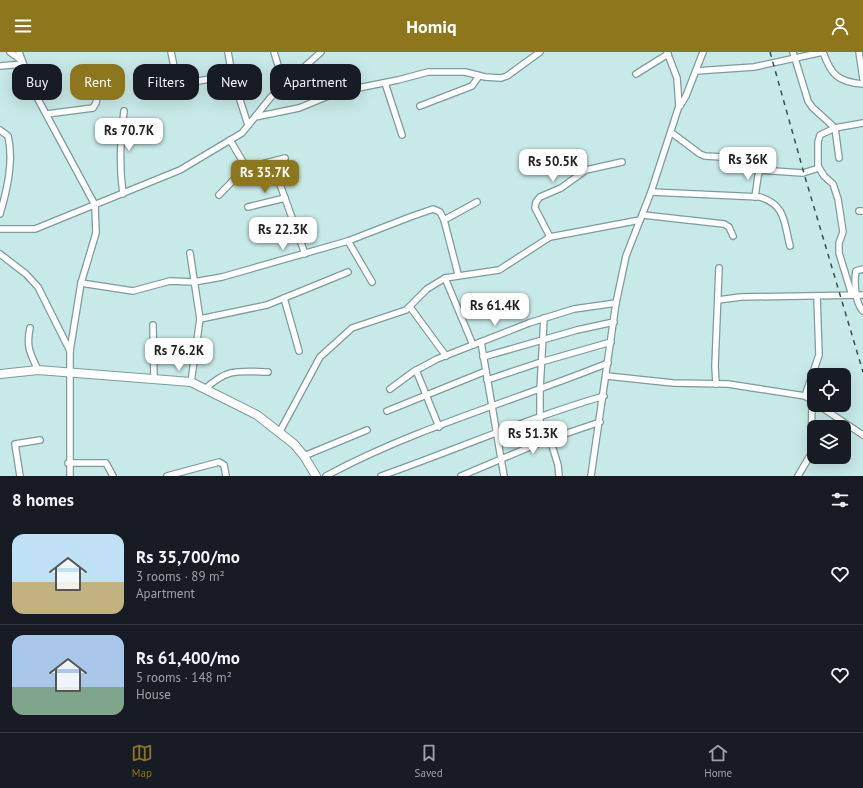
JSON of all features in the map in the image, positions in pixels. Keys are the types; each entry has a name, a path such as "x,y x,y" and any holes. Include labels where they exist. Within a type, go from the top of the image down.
{"street":[{"path":"10,52 22,62"},
{"path":"19,52 33,90 95,206 96,233 82,284 70,351 68,463 70,476"},
{"path":"171,52 174,64"},
{"path":"228,52 230,64"},
{"path":"274,52 278,64"},
{"path":"308,64 321,52"},
{"path":"255,117 299,108 338,92 438,71 465,72 479,76 501,78 507,76 540,52"},
{"path":"591,476 607,376 616,303 626,256 651,192 680,106 686,96 703,52"},
{"path":"696,71 754,67 774,64 793,55 823,52 830,70 834,75 847,82 863,84"},
{"path":"859,52 863,79"},
{"path":"636,74 668,53 677,78 680,106"},
{"path":"793,55 808,101 812,107 835,128 839,158"},
{"path":"0,66 22,62"},
{"path":"420,106 472,86 479,76"},
{"path":"385,83 402,135"},
{"path":"0,229 35,229 95,206 180,170 242,133 270,99"},
{"path":"47,114 93,108 97,100"},
{"path":"240,100 248,125"},
{"path":"124,111 120,135 120,176 124,194"},
{"path":"863,123 835,128 819,137 818,153 819,168 833,184 838,200 844,232 839,243 839,253 863,311"},
{"path":"0,130 8,136 10,143 9,176 0,214"},
{"path":"672,133 700,154 740,158 760,170 803,172 819,168"},
{"path":"230,140 246,167"},
{"path":"219,195 246,167 285,158"},
{"path":"272,162 305,254"},
{"path":"550,237 535,208 536,202 540,197 567,185 586,170 622,162"},
{"path":"755,197 760,170"},
{"path":"651,192 755,197 766,199 780,209 790,246"},
{"path":"248,207 285,198"},
{"path":"444,220 477,202"},
{"path":"82,284 133,291 170,281 194,282 222,277 348,241 410,217 433,210 440,212 444,220 458,274"},
{"path":"279,433 320,357 352,328 398,313 410,307 427,289 444,278 458,274 483,273 499,270 550,237 641,217 724,224 729,227 733,236"},
{"path":"348,241 372,282"},
{"path":"190,253 200,319 191,382"},
{"path":"0,254 26,274 38,287 70,351"},
{"path":"716,384 715,366 719,268"},
{"path":"857,295 854,278 856,271 863,269"},
{"path":"200,319 267,304 348,272"},
{"path":"444,278 473,345"},
{"path":"718,300 741,297 857,295"},
{"path":"607,376 673,383 716,384 805,396 819,355 817,296"},
{"path":"284,298 300,351"},
{"path":"390,389 416,370 473,345 574,308 616,303"},
{"path":"410,307 446,356"},
{"path":"540,443 540,389 544,318"},
{"path":"483,357 614,322"},
{"path":"153,325 154,379"},
{"path":"30,328 27,341 28,350 38,370"},
{"path":"481,342 504,476"},
{"path":"487,380 541,362 611,342"},
{"path":"326,476 358,459 608,363"},
{"path":"0,374 38,370 191,382 256,415 294,444 304,456 316,476"},
{"path":"416,370 439,427"},
{"path":"387,411 486,371"},
{"path":"205,389 218,377 229,373 268,372"},
{"path":"381,476 540,416 604,396"},
{"path":"798,476 811,454 813,412"},
{"path":"828,412 863,435"},
{"path":"462,476 550,439 600,422"},
{"path":"304,456 367,430"},
{"path":"550,439 558,465 559,476"},
{"path":"20,476 15,444 40,440"},
{"path":"167,476 219,462 224,464 226,476"},
{"path":"68,463 106,463 113,476"}],"railway":[{"path":"770,52 805,177 863,372"}]}
